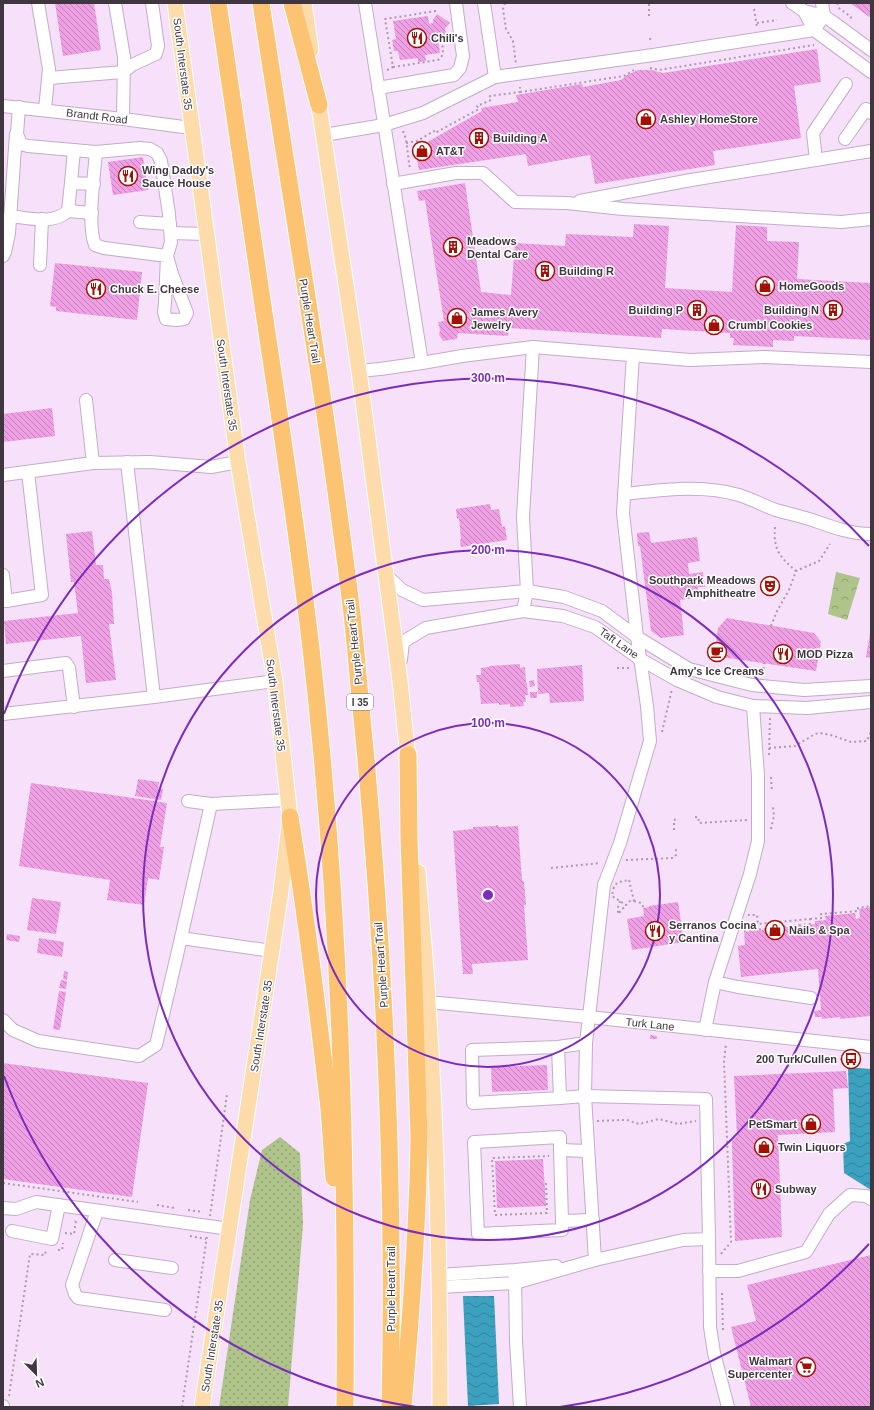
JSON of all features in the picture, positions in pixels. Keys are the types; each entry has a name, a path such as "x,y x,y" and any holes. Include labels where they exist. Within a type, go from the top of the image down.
{"highway":[{"path":"218,3 290,487 313,664 327,823 338,982 343,1115 346,1298 345,1407"},
{"name":"Purple Heart Trail","path":"261,3 334,470 352,617 370,801 383,979 386,1058 391,1284 390,1407"},
{"path":"292,3 319,105"},
{"path":"403,1407 414,1276 419,1136 409,846 408,755"},
{"path":"290,817 300,877 329,1111 331,1148 346,1298"}],"main road":[{"name":"South Interstate 35","path":"175,3 238,462 275,681 290,817 281,891 202,1407"},
{"path":"304,3 359,371 400,681 408,755 428,1002 440,1281 440,1407"}],"street":[{"path":"38,3 49,69 46,110"},
{"path":"115,3 124,57 123,119"},
{"path":"49,78 123,72 132,65 156,54 158,46 152,3"},
{"path":"365,3 422,363"},
{"path":"378,88 454,75 460,68 463,56 456,3"},
{"path":"484,3 495,77"},
{"path":"792,3 804,11 824,16 871,50"},
{"path":"816,36 824,16 822,3"},
{"path":"804,11 816,36 871,72"},
{"path":"324,135 384,125 423,113 495,77 661,54 816,36"},
{"path":"816,160 812,132 846,84"},
{"name":"Brandt Road","path":"3,106 191,128"},
{"path":"3,256 5,252 10,216 8,182 19,108"},
{"path":"845,139 866,109 871,113"},
{"path":"16,134 21,144 28,146 96,152 140,148 150,149 157,153 161,161 170,229 171,242 167,256 104,248 95,245 92,237 92,213 96,152"},
{"path":"10,216 55,219 63,216 68,211 74,150"},
{"path":"567,204 691,180 871,151"},
{"path":"393,184 456,173 483,173 515,202 841,222 871,219"},
{"path":"71,183 94,184"},
{"path":"68,211 92,213"},
{"path":"40,265 42,219"},
{"path":"140,222 170,229 206,234"},
{"path":"359,371 533,347 690,360 765,357 871,362"},
{"path":"523,611 527,591 523,517 533,347"},
{"path":"595,1260 585,1096 586,1043 604,885 620,843 650,742 647,706 637,664 637,637 623,513 633,355"},
{"path":"86,400 93,463"},
{"path":"127,462 154,697"},
{"path":"3,475 93,463 150,462 211,467 238,462"},
{"path":"3,575 6,601 42,595 28,472"},
{"path":"624,494 676,488 710,489 740,495 776,510 838,529 860,534 871,534"},
{"name":"Taft Lane","path":"386,575 402,590 423,600 527,591 564,597 602,611 637,637 689,669 752,685 804,690 871,686"},
{"name":"Taft Lane","path":"400,681 403,642 426,628 523,611 563,616 595,627 637,664 717,697 754,706 807,708 871,702"},
{"path":"3,671 66,663 70,668 74,707"},
{"path":"3,714 74,707 275,681"},
{"path":"705,1030 715,982 750,874 758,841 758,776 754,706"},
{"path":"188,801 211,804 287,800"},
{"path":"3,1020 12,1030 38,1041 139,1056 156,1045 211,804"},
{"path":"181,938 272,951"},
{"path":"715,982 811,998"},
{"name":"Turk Lane","path":"428,1002 589,1017 871,1047"},
{"path":"586,1043 558,1047 472,1050 473,1102 585,1096 706,1099 710,1327 714,1354 728,1407"},
{"path":"558,1047 560,1098"},
{"path":"560,1138 557,1153 562,1230 478,1234 474,1142 560,1138"},
{"path":"557,1153 588,1151"},
{"path":"709,1271 738,1271 806,1252 829,1214 850,1195 866,1196 871,1199"},
{"path":"3,1208 16,1209 36,1202 230,1229"},
{"path":"12,1231 52,1239 59,1205"},
{"path":"97,1211 72,1285 74,1294 78,1298 165,1310"},
{"path":"562,1221 593,1220"},
{"path":"440,1281 515,1283 595,1260 683,1240 709,1239"},
{"path":"115,1260 172,1268"},
{"path":"440,1281 595,1260"},
{"path":"515,1270 516,1341 520,1407"}],"path":[{"path":"505,3 503,9 506,29 513,41 517,69"},
{"path":"649,16 650,3"},
{"path":"754,9 758,32"},
{"path":"393,67 385,19 436,11"},
{"path":"757,23 778,20"},
{"path":"385,71 393,67 438,60 442,56 443,52 441,36"},
{"path":"646,68 659,70 815,45 816,36"},
{"path":"406,143 417,140 434,131 435,134 478,109 477,106 491,100 490,96 624,76 635,70"},
{"path":"520,87 520,92"},
{"path":"402,130 406,143 411,176"},
{"path":"775,526 778,553 782,559 796,571"},
{"path":"771,626 777,611 790,590 796,571 819,561 830,544"},
{"path":"763,676 764,663"},
{"path":"617,668 637,664"},
{"path":"662,732 673,686"},
{"path":"770,715 770,757"},
{"path":"769,748 795,746 815,734 820,733 851,742 867,740 871,731"},
{"path":"770,774 772,792"},
{"path":"771,829 774,816 773,807"},
{"path":"695,817 698,817 699,823 752,819"},
{"path":"674,830 674,820 677,819"},
{"path":"626,853 626,861 673,858 676,855 676,848"},
{"path":"551,868 604,863"},
{"path":"626,905 612,896 613,887 618,883 628,880 634,900"},
{"path":"620,901 618,914 630,901 634,900 641,903 644,908"},
{"path":"758,924 810,920 822,918 821,914 858,911 858,908 871,906"},
{"path":"747,916 757,914 758,930"},
{"path":"743,931 810,924 810,920"},
{"path":"784,922 784,927"},
{"path":"721,1254 732,1242 724,1068 726,1044"},
{"path":"210,1215 227,1094"},
{"path":"595,1121 621,1120 639,1124 659,1119 678,1124 701,1120"},
{"path":"546,1182 547,1213 496,1215 492,1158 557,1153"},
{"path":"3,1183 138,1202"},
{"path":"157,1205 174,1208"},
{"path":"188,1210 203,1212"},
{"path":"57,1250 62,1250 65,1233 74,1234 76,1220 71,1219"},
{"path":"186,1235 206,1239"},
{"path":"182,1407 207,1236"},
{"path":"5,1405 30,1254 45,1255 46,1248 52,1249"},
{"path":"722,1290 723,1333"}],"green space":[{"path":"836,572 860,578 847,620 828,614"},
{"path":"280,1137 300,1153 303,1224 288,1407 219,1407 250,1200 262,1150"}],"water":[{"path":"848,1067 871,1069 871,1190 844,1173 843,1144 850,1141"},
{"path":"463,1296 494,1296 499,1404 468,1406"}],"building":[{"path":"55,3 94,3 101,50 63,56"},
{"path":"850,3 871,3 871,18 868,16"},
{"name":"Chili's","path":"437,14 450,23 445,28 446,35 438,37 440,53 425,55 426,61 418,62 418,58 400,60 398,51 394,51 392,40 396,39 393,21 428,16 429,24 433,23 433,20"},
{"path":"817,49 821,82 794,86 801,138 713,151 715,165 595,184 590,155 528,166 526,154 419,170 415,149 482,111 481,108 518,102 516,95 582,84 583,87 621,80 627,75 638,70 651,70 663,73"},
{"name":"Wing Daddy's Sauce House","path":"143,157 148,190 113,195 108,162"},
{"path":"465,183 481,292 511,295 515,243 565,246 566,234 633,237 634,224 669,226 665,288 732,292 736,225 767,227 767,241 799,242 797,279 871,283 871,340 794,336 794,341 773,340 773,347 733,345 734,338 730,338 730,333 662,329 661,338 509,328 508,336 458,333 457,339 443,341 439,335 440,330 438,322 444,321 425,200 419,201 417,191"},
{"name":"Chuck E. Cheese","path":"55,263 142,272 137,320 56,311 56,307 50,306"},
{"path":"52,408 55,436 3,442 3,414"},
{"path":"490,504 491,510 499,509 502,527 505,526 507,540 461,547 459,518 457,519 456,509"},
{"path":"92,531 96,565 103,565 104,579 109,579 112,593 114,624 109,624 116,680 86,683 81,636 6,644 4,621 78,613 74,582 71,582 66,534"},
{"path":"649,532 651,543 697,537 700,561 688,563 689,574 703,572 705,587 698,587 699,597 680,600 684,635 661,638 651,631 637,533"},
{"path":"727,618 814,633 821,642 816,671 714,656 718,628"},
{"path":"870,633 871,634 871,658 866,657"},
{"path":"520,664 520,668 525,667 527,683 528,695 525,695 526,702 523,702 524,706 510,707 510,704 499,705 499,703 481,704 479,682 477,682 476,675 481,675 481,668"},
{"path":"582,665 584,701 550,703 549,693 538,694 537,669"},
{"path":"534,680 535,686 530,687 529,681"},
{"path":"530,692 537,692 537,698 530,698"},
{"path":"138,779 159,782 158,789 163,789 161,800 135,796"},
{"path":"31,783 167,803 160,847 164,847 159,880 148,878 144,905 107,900 110,880 19,866"},
{"path":"496,825 499,827 518,826 522,880 524,882 526,905 524,905 528,960 472,964 473,974 463,974 453,831"},
{"path":"32,898 61,902 56,934 27,930"},
{"path":"678,902 684,942 632,950 627,919 644,916 643,908 649,906"},
{"path":"871,907 870,1016 840,1019 840,1017 822,1019 822,1017 815,1017 814,1011 821,1010 818,969 741,977 738,946 745,945 744,932 815,924 815,921 826,920 825,916 855,913 856,919 860,918 859,909"},
{"path":"7,934 20,936 19,942 6,940"},
{"path":"39,938 64,942 62,957 37,953"},
{"path":"64,971 68,972 67,980 63,979"},
{"path":"61,980 67,981 66,989 59,988"},
{"path":"59,991 66,992 60,1030 53,1029"},
{"path":"650,1035 657,1036 657,1039 650,1039"},
{"path":"829,1057 835,1057 835,1060 829,1059"},
{"path":"840,1058 847,1059 846,1061 840,1061"},
{"path":"3,1063 148,1083 132,1197 3,1179"},
{"path":"547,1065 548,1090 492,1092 491,1067"},
{"path":"846,1071 848,1088 833,1089 835,1132 778,1135 782,1237 735,1241 732,1141 737,1136 734,1076"},
{"path":"543,1159 546,1206 497,1208 495,1161"},
{"name":"Walmart Supercenter","path":"871,1255 871,1407 751,1407 731,1327 756,1321 747,1285"}],"place":[{"name":"Chili's","path":"417,38"},
{"name":"Ashley HomeStore","path":"646,119"},
{"name":"Building A","path":"479,138"},
{"name":"AT&T","path":"422,151"},
{"name":"Wing Daddy's Sauce House","path":"128,176"},
{"name":"Meadows Dental Care","path":"453,247"},
{"name":"Building R","path":"545,271"},
{"name":"HomeGoods","path":"765,286"},
{"name":"Chuck E. Cheese","path":"96,289"},
{"name":"Building P","path":"697,310"},
{"name":"Building N","path":"833,310"},
{"name":"James Avery Jewelry","path":"457,318"},
{"name":"Crumbl Cookies","path":"714,325"},
{"name":"Southpark Meadows Amphitheatre","path":"770,586"},
{"name":"Amy's Ice Creams","path":"717,652"},
{"name":"MOD Pizza","path":"783,654"},
{"name":"Nails & Spa","path":"775,930"},
{"name":"Serranos Cocina y Cantina","path":"655,931"},
{"name":"200 Turk/Cullen","path":"851,1059"},
{"name":"PetSmart","path":"811,1124"},
{"name":"Twin Liquors","path":"764,1147"},
{"name":"Subway","path":"761,1189"},
{"name":"Walmart Supercenter","path":"806,1367"}]}
